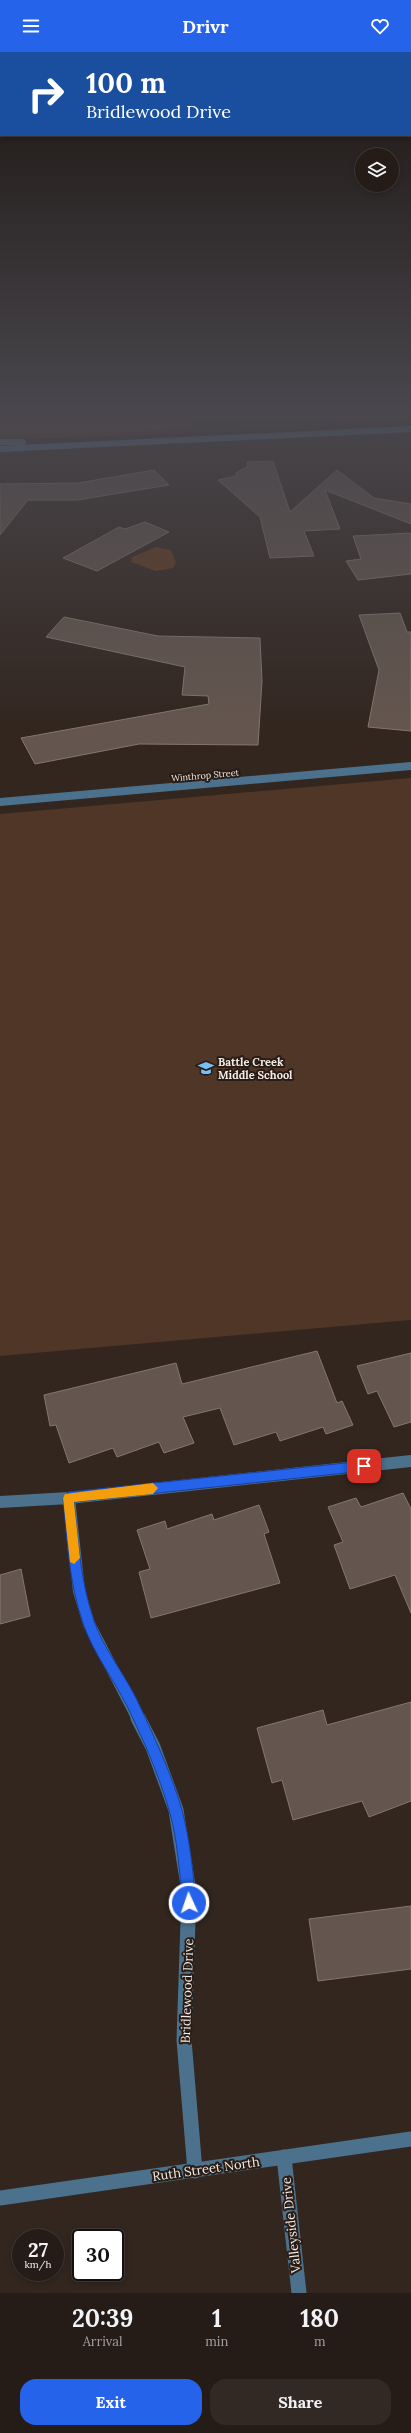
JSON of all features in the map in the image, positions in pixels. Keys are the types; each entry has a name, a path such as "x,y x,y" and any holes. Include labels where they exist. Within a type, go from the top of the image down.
{"street":[{"name":"Winthrop Street","path":"0,802 411,766"},
{"path":"0,1502 68,1498 411,1460"},
{"name":"Bridlewood Drive","path":"68,1498 79,1591 89,1624 152,1747 176,1810 183,1847 189,1892 184,2040 194,2171"},
{"name":"Ruth Street North","path":"0,2198 194,2171 411,2138"},
{"name":"Valleyside Drive","path":"284,2157 299,2293"}],"shaded area":[{"path":"156,547 171,550 176,563 173,568 156,571 131,562 132,557"},
{"name":"Battle Creek Middle School","path":"411,778 411,1320 0,1356 0,814"}],"building":[{"path":"0,518 14,518 0,535"},
{"path":"260,518 336,518 340,529 304,531 314,556 270,558"},
{"path":"395,518 411,518 411,524"},
{"path":"145,522 169,532 97,571 63,558 119,527 125,529"},
{"path":"411,533 411,574 358,580 346,561 361,559 353,536"},
{"path":"400,613 407,632 411,632 411,731 368,727 379,670 359,615"},
{"path":"64,617 158,636 260,638 262,681 258,745 139,744 35,764 21,738 209,704 208,696 182,695 185,667 46,637"},
{"path":"317,1351 337,1403 342,1401 353,1425 326,1434 323,1427 280,1441 276,1432 234,1445 220,1408 183,1417 194,1443 164,1453 159,1442 117,1457 113,1448 69,1463 56,1425 50,1426 44,1395 176,1363 182,1384"},
{"path":"411,1353 411,1422 394,1427 377,1391 368,1394 357,1366"},
{"path":"403,1493 411,1509 411,1613 395,1575 350,1589 334,1545 343,1542 328,1507 356,1498 361,1507"},
{"path":"259,1505 269,1532 264,1534 280,1583 151,1618 139,1572 150,1569 137,1530 165,1521 167,1529 212,1514 214,1520"},
{"path":"21,1569 30,1616 0,1624 0,1575"},
{"path":"411,1702 411,1801 369,1817 362,1801 293,1820 282,1780 272,1783 257,1728 323,1710 327,1725"},
{"path":"411,1906 411,1969 318,1981 309,1919"}],"slow traffic":[{"path":"74,1558 68,1498 153,1488"}],"place":[{"name":"Battle Creek Middle School","path":"206,1068"}],"route":[{"path":"189,1903 183,1847 176,1810 166,1780 130,1701 105,1660 89,1624 82,1602 74,1557 68,1498 364,1466"}]}
